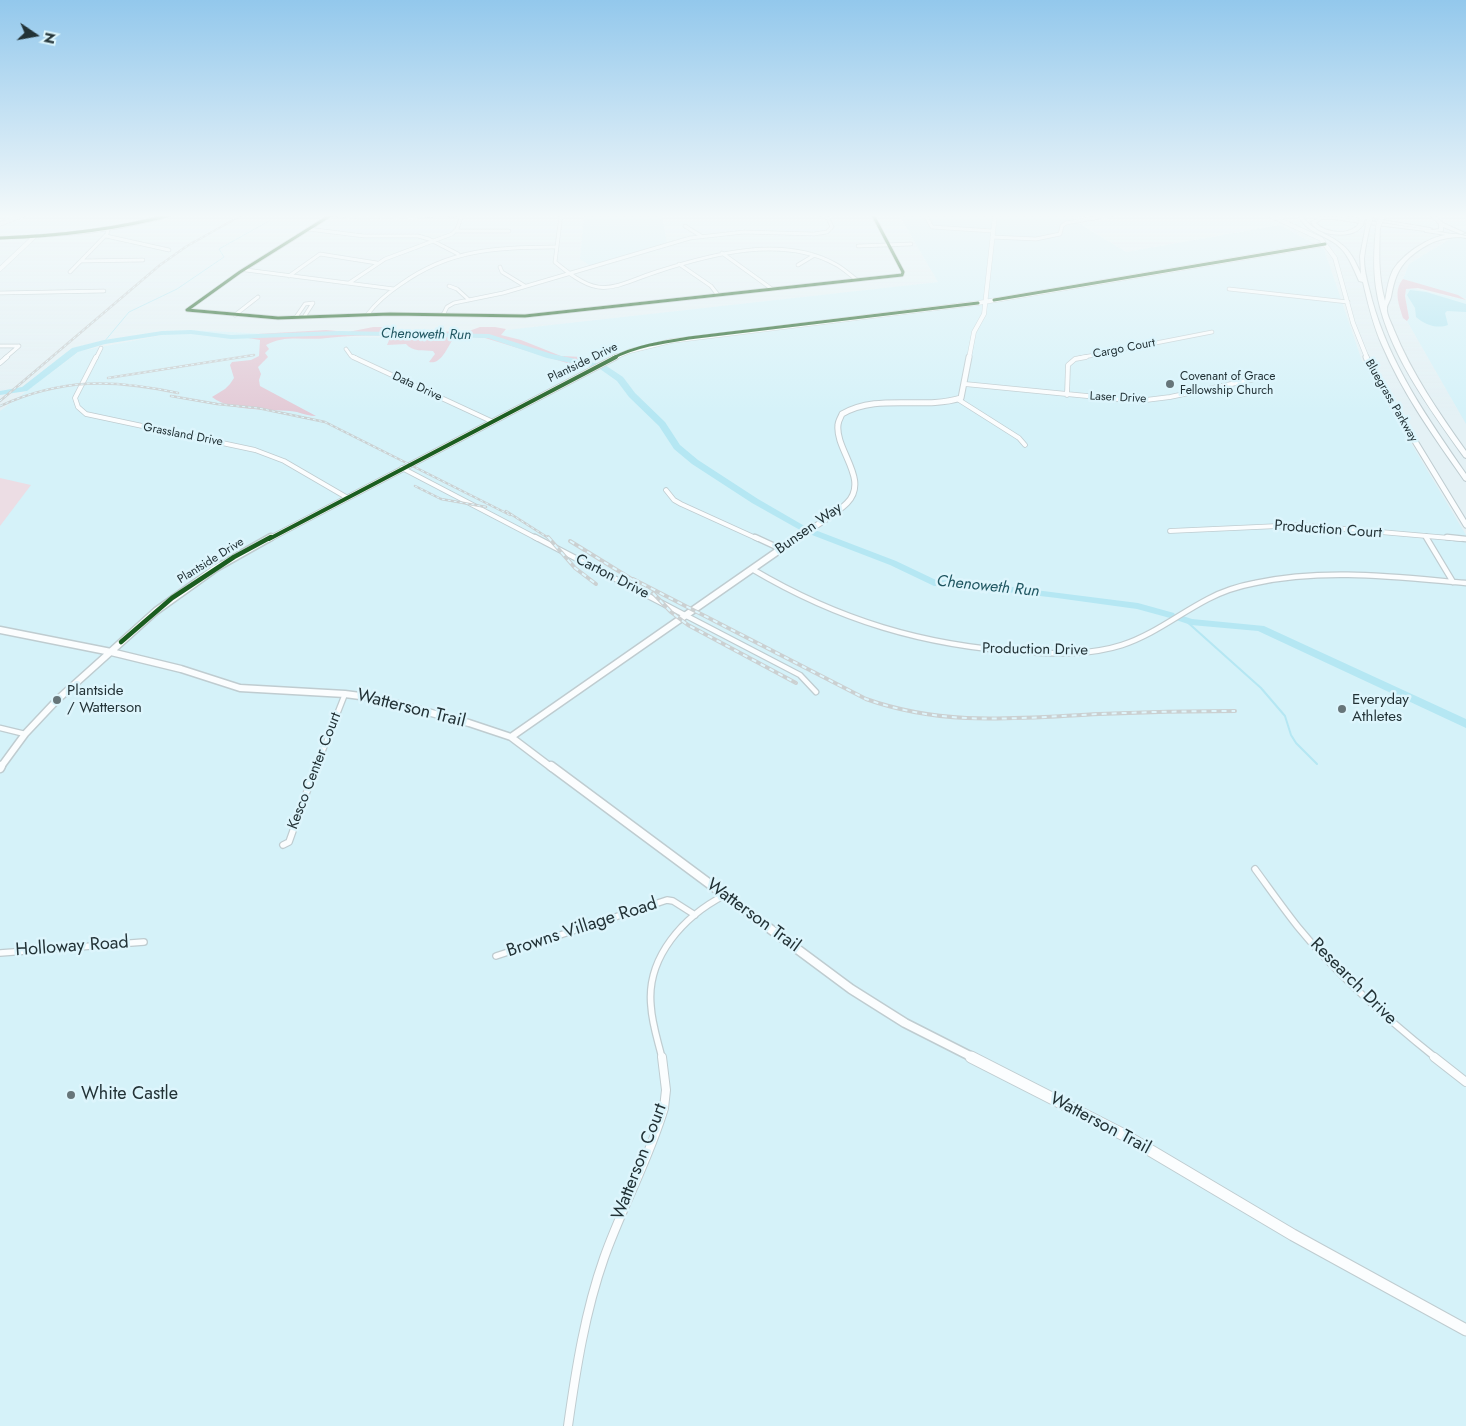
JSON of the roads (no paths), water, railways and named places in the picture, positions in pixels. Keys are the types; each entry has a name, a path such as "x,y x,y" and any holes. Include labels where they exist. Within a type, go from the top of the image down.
{"highway":[{"path":"1363,282 1367,290"},
{"path":"1366,282 1379,332 1389,358 1419,409 1466,479"},
{"path":"1379,282 1392,337 1407,367 1466,456"},
{"path":"1384,308 1387,304 1391,282"}],"street":[{"path":"226,282 190,307 188,311 296,318 367,315 525,316 844,282"},
{"path":"336,282 394,289"},
{"path":"367,315 372,307 405,282"},
{"path":"518,282 525,286"},
{"path":"443,315 450,304 540,282"},
{"path":"587,282 598,287 628,282"},
{"path":"705,282 718,295"},
{"path":"763,282 772,290"},
{"path":"987,282 984,314 974,333 963,394 959,400 1019,438 1025,446"},
{"name":"Plantside Drive","path":"0,768 25,734 57,700 172,598 218,566 604,362 630,351 671,341 985,302 1104,282"},
{"name":"Bluegrass Parkway","path":"1343,282 1360,343 1377,379 1466,525"},
{"path":"449,286 457,289 469,300"},
{"path":"1229,289 1348,302"},
{"path":"0,293 104,290"},
{"path":"234,315 258,297"},
{"path":"296,318 304,304 313,303 304,317"},
{"name":"Cargo Court","path":"1067,395 1068,365 1075,359 1212,332"},
{"path":"0,346 19,346 0,363"},
{"name":"Grassland Drive","path":"101,348 75,398 78,407 86,414 255,450 284,462 346,497"},
{"name":"Data Drive","path":"346,349 355,358 491,421"},
{"name":"Laser Drive","path":"965,384 1118,400 1152,400 1268,376"},
{"name":"Bunsen Way","path":"512,737 841,507 852,496 855,482 838,427 845,412 857,406 870,404 941,404 959,400"},
{"name":"Carton Drive","path":"402,468 800,675 816,692"},
{"path":"666,490 674,500 681,504 781,549"},
{"name":"Production Court","path":"1170,532 1300,525 1466,539"},
{"path":"1426,536 1453,582"},
{"name":"Production Drive","path":"752,569 818,604 860,621 895,632 972,648 1057,654 1096,651 1123,645 1216,595 1268,580 1338,574 1466,584"},
{"name":"Watterson Trail","path":"0,630 111,652 181,669 224,685 240,688 345,694 375,698 469,723 512,737 851,989 905,1023 1110,1128 1293,1235 1466,1330"},
{"name":"Kesco Center Court","path":"283,845 289,842 328,732 345,694"},
{"path":"0,728 25,734"},
{"name":"Research Drive","path":"1255,869 1299,928 1359,992 1402,1031 1466,1082"},
{"name":"Watterson Court","path":"568,1426 579,1350 600,1271 664,1108 666,1076 650,1007 650,986 653,971 664,948 695,915 714,900 725,896"},
{"name":"Browns Village Road","path":"496,956 667,900 673,901 695,915"},
{"name":"Holloway Road","path":"0,953 144,942"}],"water":[{"path":"1410,290 1426,292 1466,304 1466,312 1447,311 1445,313 1448,325 1440,327 1427,324 1416,317 1415,308 1407,295"}],"waterway":[{"path":"104,342 129,312 177,289 188,282"},
{"name":"Chenoweth Run","path":"0,393 24,389 75,350 104,342 162,333 191,332 231,337 340,333 489,336 550,356 602,367 620,379 632,395 662,424 677,447 695,462 755,501 803,528"},
{"name":"Chenoweth Run","path":"815,533 893,563 934,583 964,584 1057,595 1138,606 1170,615"},
{"name":"Chenoweth Run","path":"1180,618 1191,622 1260,628 1466,724"},
{"path":"1185,620 1261,688 1285,716 1291,735 1296,743 1317,764"}],"railway":[{"path":"0,401 141,282"},
{"path":"108,378 254,355"},
{"path":"0,406 45,390 88,384 131,385 178,393"},
{"path":"171,396 217,404 258,408 325,422 510,515"},
{"path":"415,486 441,499 486,507"},
{"path":"506,511 549,539"},
{"path":"549,539 575,568 596,584"},
{"path":"570,541 638,583"},
{"path":"633,579 866,699 895,708 924,714 981,718 1235,711"},
{"path":"653,593 671,612 688,625 796,683"}],"place":[{"name":"Covenant of Grace Fellowship Church","path":"1170,384"},
{"name":"Plantside / Watterson","path":"57,700"},
{"name":"Everyday Athletes","path":"1342,709"},
{"name":"White Castle","path":"71,1095"}]}
